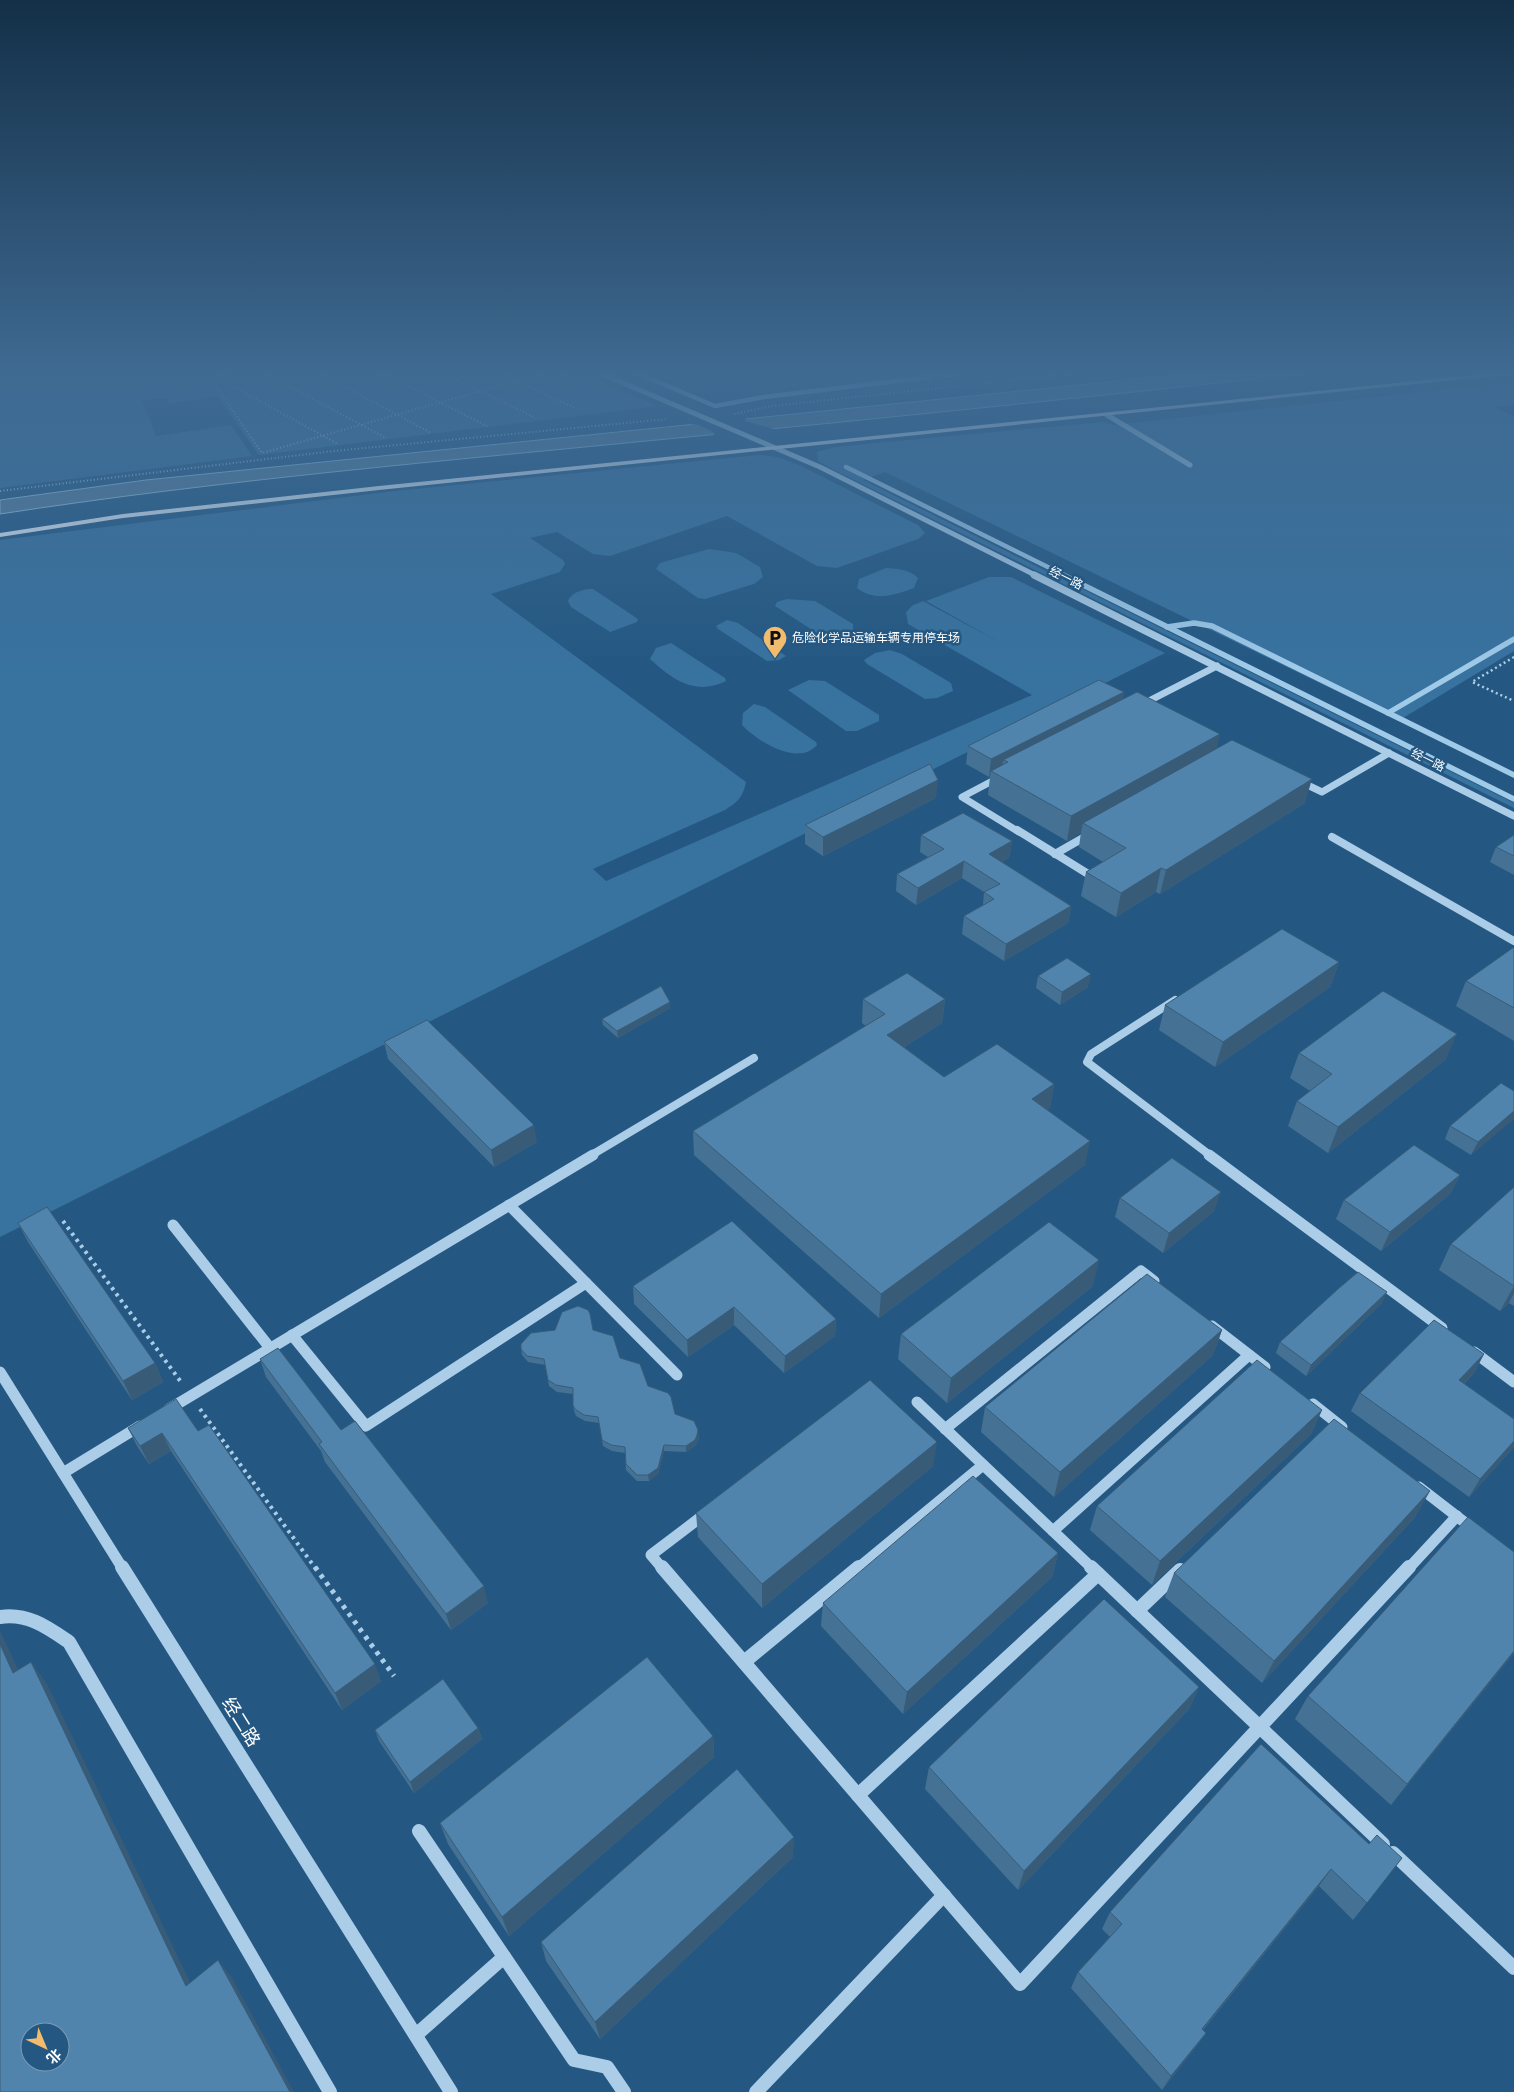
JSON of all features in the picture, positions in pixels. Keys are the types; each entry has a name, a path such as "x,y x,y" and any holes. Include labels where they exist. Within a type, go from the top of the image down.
{"main road":[{"path":"0,528 251,494 476,472"},
{"path":"0,535 123,516 542,472"}],"street":[{"name":"经一路","path":"829,472 1514,816"},
{"path":"1136,708 1217,666"},
{"path":"1145,703 1153,708"},
{"path":"1288,775 1322,792 1388,753"},
{"path":"1006,775 962,797 1093,877"},
{"path":"1055,854 1097,830"},
{"path":"1332,837 1514,941"},
{"path":"1184,995 1091,1054 1087,1062 1096,1071 1451,1335"},
{"path":"509,1205 678,1376"},
{"path":"173,1225 270,1348"},
{"path":"945,1429 1141,1271 1164,1289"},
{"path":"292,1335 366,1426 586,1283"},
{"path":"1203,1319 1272,1373"},
{"path":"1467,1347 1514,1382"},
{"path":"1053,1531 1249,1355"},
{"name":"经二路","path":"0,1372 451,2092"},
{"path":"1304,1397 1331,1425 1350,1433"},
{"path":"917,1402 1514,1968"},
{"path":"744,1662 983,1465"},
{"path":"1411,1481 1478,1533"},
{"path":"714,1506 652,1555 1020,1984 1457,1516"},
{"path":"1137,1611 1187,1564"},
{"path":"858,1795 1098,1574"},
{"path":"0,1617 6,1615 39,1620 69,1642 330,2092"},
{"path":"419,1831 574,2060 607,2068 624,2092"},
{"path":"756,2092 944,1895"}],"lane":[{"path":"63,1473 754,1058"},
{"path":"416,2035 504,1956"}],"path":[{"path":"0,491 149,472"},
{"path":"1514,657 1472,682 1514,701"},
{"path":"64,1221 394,1676"}],"shaded area":[{"path":"0,472 129,472 0,488"},
{"path":"228,472 337,472 166,491 0,514 0,500 146,480"},
{"path":"591,472 812,472 918,525 925,533 918,539 837,568 817,566 727,516 610,556 593,554 557,532 530,538 563,560 565,564 560,572 491,594 746,782 739,799 725,810 593,869 606,881 1032,695 908,624 906,612 913,605 923,601 1001,643 926,601 989,577 1011,577 1165,653 0,1237 0,540 395,491"},
{"path":"837,472 1514,472 1514,651 1398,721 885,472 863,480 1514,803 1514,808"},
{"path":"709,549 736,553 760,567 763,577 754,584 705,599 698,598 656,569 660,563"},
{"path":"886,568 903,570 915,575 918,578 914,588 892,595 878,596 871,595 857,588 859,579"},
{"path":"593,589 638,619 637,622 610,632 571,607 568,601 571,596 579,591"},
{"path":"787,599 815,601 853,624 853,631 831,642 775,606 777,602"},
{"path":"727,620 738,623 786,656 779,660 767,661 718,629 716,626"},
{"path":"671,643 725,678 726,681 704,687 694,686 685,684 667,673 650,659 656,648"},
{"path":"890,650 902,654 951,683 953,691 937,698 925,699 867,664 864,660 875,653"},
{"path":"809,680 825,681 879,715 879,721 857,731 846,731 788,690"},
{"path":"754,704 765,707 816,742 817,745 809,751 789,753 757,738 742,725 743,713"}],"building":[{"path":"1099,680 1124,692 991,759 968,746"},
{"path":"1137,692 1220,734 1071,816 991,771 1008,762 1003,760"},
{"path":"1232,740 1312,779 1166,870 1161,868 1121,893 1086,872 1126,848 1083,823"},
{"path":"930,764 938,780 823,837 805,825"},
{"path":"963,813 1012,841 989,854 1071,906 1006,944 964,916 994,899 984,892 1000,884 964,861 918,888 897,874 944,849 921,835"},
{"path":"1514,835 1514,856 1496,847"},
{"path":"1282,929 1339,962 1223,1042 1165,1005"},
{"path":"1514,947 1514,1008 1466,981"},
{"path":"1067,958 1091,974 1062,992 1038,976"},
{"path":"907,973 945,999 887,1035 944,1077 997,1044 1054,1084 1032,1099 1090,1141 881,1294 693,1131 885,1014 863,999"},
{"path":"661,986 670,1002 617,1031 602,1019"},
{"path":"1383,991 1457,1034 1338,1127 1297,1101 1332,1074 1299,1053"},
{"path":"427,1020 534,1125 491,1150 384,1042"},
{"path":"1501,1083 1514,1091 1514,1111 1478,1142 1450,1126"},
{"path":"1414,1145 1460,1175 1390,1232 1344,1200"},
{"path":"1172,1158 1221,1192 1169,1233 1120,1198"},
{"path":"1514,1187 1514,1286 1451,1244"},
{"path":"47,1207 155,1363 123,1381 18,1223"},
{"path":"732,1221 836,1319 785,1356 734,1307 687,1340 633,1286"},
{"path":"1049,1222 1099,1260 951,1378 901,1334"},
{"path":"1358,1272 1387,1292 1311,1365 1280,1342 1338,1289"},
{"path":"1147,1274 1222,1330 1060,1472 985,1407"},
{"path":"578,1306 588,1310 593,1330 613,1336 620,1358 640,1364 648,1386 668,1393 671,1397 675,1414 694,1421 698,1430 695,1440 686,1446 664,1445 658,1468 648,1475 637,1475 626,1464 625,1447 611,1445 602,1440 598,1417 584,1415 575,1409 573,1405 573,1388 556,1385 548,1380 544,1359 527,1356 521,1349 521,1344 531,1333 555,1330 562,1312"},
{"path":"1434,1320 1484,1354 1459,1380 1514,1419 1514,1441 1480,1479 1360,1393"},
{"path":"278,1348 341,1430 355,1421 484,1586 446,1614 319,1444 322,1442 260,1359"},
{"path":"1257,1360 1322,1410 1160,1561 1097,1506"},
{"path":"870,1380 937,1442 762,1584 696,1513"},
{"path":"176,1399 198,1431 209,1425 375,1664 335,1693 162,1433 140,1446 128,1428"},
{"path":"1334,1419 1430,1491 1274,1661 1174,1573"},
{"path":"973,1476 1058,1553 907,1692 823,1603"},
{"path":"1468,1517 1514,1552 1514,1651 1407,1784 1308,1696"},
{"path":"1104,1599 1199,1687 1024,1871 929,1767"},
{"path":"0,1644 13,1673 31,1662 186,1986 218,1960 290,2092 0,2092"},
{"path":"647,1657 713,1736 502,1917 440,1823"},
{"path":"443,1679 478,1728 410,1782 375,1730"},
{"path":"1261,1744 1369,1844 1377,1835 1402,1858 1367,1903 1331,1869 1202,2029 1206,2033 1171,2076 1078,1972 1122,1924 1110,1912"},
{"path":"737,1769 794,1837 595,2022 541,1942"}],"waterway":[{"path":"855,472 1066,576"},
{"path":"1063,575 1168,627"},
{"path":"1168,627 1194,623 1212,626 1388,713"},
{"path":"1168,627 1514,799"},
{"path":"1388,713 1514,639"},
{"path":"1388,713 1514,775"}],"place":[{"name":"危险化学品运输车辆专用停车场","path":"775,659"}]}
